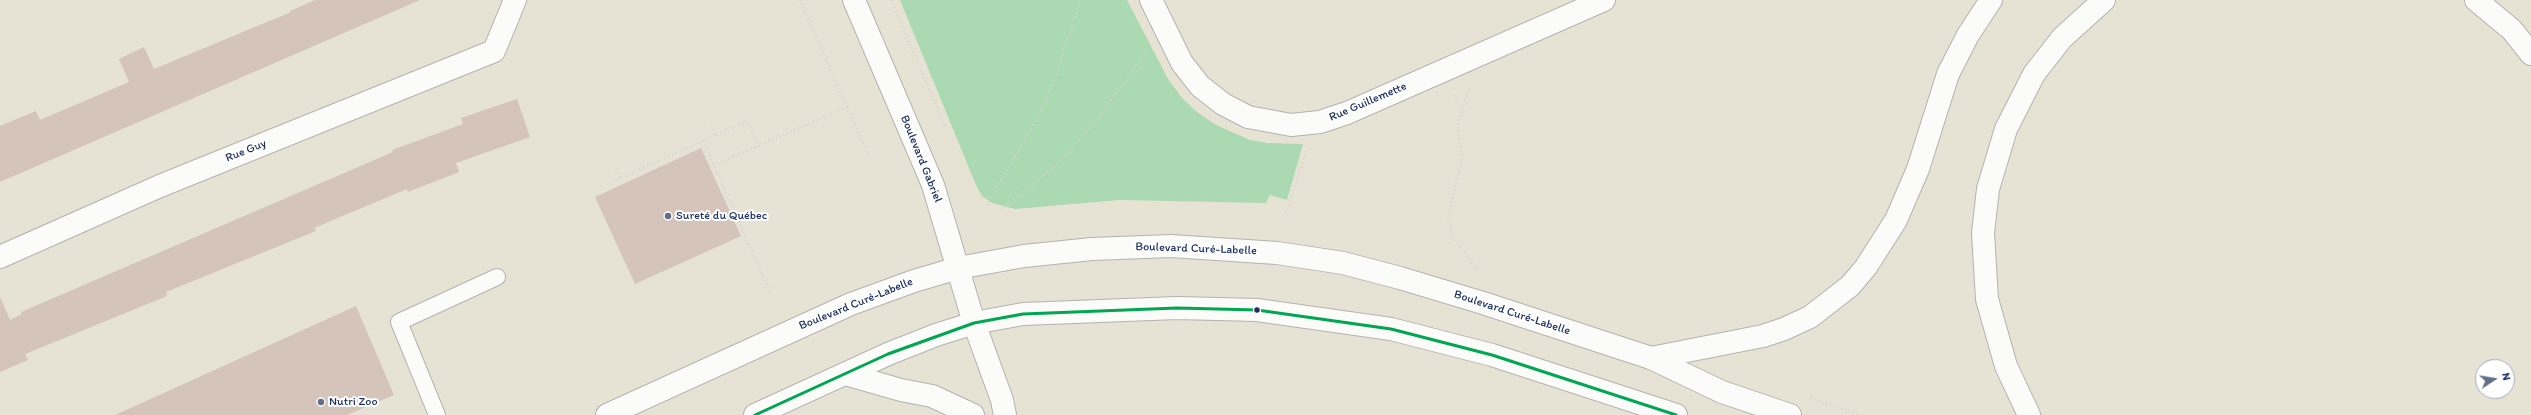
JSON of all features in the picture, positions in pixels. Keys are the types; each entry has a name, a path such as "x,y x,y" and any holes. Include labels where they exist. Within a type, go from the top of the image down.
{"main road":[{"name":"Rue Guy","path":"0,257 160,186 494,51 515,0"},
{"name":"Boulevard Gabriel","path":"854,0 933,185 974,323 1002,400 1004,415"},
{"name":"Rue Guillemette","path":"1151,0 1167,35 1190,75 1222,104 1248,117 1291,125 1334,118 1604,0"},
{"path":"1651,358 1756,338 1784,329 1810,317 1850,286 1866,267 1896,220 1918,168 1948,74 1968,35 1991,0"},
{"path":"2030,415 2006,366 1987,299 1983,239 1988,189 2006,129 2034,74 2062,38 2104,0"},
{"path":"2476,0 2512,30 2531,54"},
{"name":"Boulevard Curé-Labelle","path":"607,415 857,302 914,281 958,268 1032,255 1121,247 1171,246 1277,252 1343,263 1400,278 1483,303 1651,358 1722,392 1790,415"},
{"path":"755,415 936,335 974,323 1023,314 1140,309 1257,310 1302,315 1391,329 1451,344 1543,371 1676,415"},
{"path":"845,374 901,390 932,396 973,415"}],"lane":[{"path":"437,415 399,322 498,277"}],"path":[{"path":"800,0 868,155"},
{"path":"891,0 946,129"},
{"path":"987,205 1042,110 1057,73 1080,0"},
{"path":"1001,210 1054,167 1094,124 1150,47 1167,35"},
{"path":"1477,270 1453,237 1448,217 1462,159 1457,126 1461,109 1480,54"},
{"path":"1451,89 1461,109"},
{"path":"710,167 847,107"},
{"path":"614,181 747,121 759,146"},
{"path":"711,126 716,135"},
{"path":"703,141 770,292"},
{"path":"1286,213 1309,144"},
{"path":"616,169 620,178"}],"green space":[{"path":"900,0 1127,0 1168,79 1182,98 1197,112 1216,125 1250,140 1268,143 1303,144 1287,200 1270,195 1266,203 1119,200 1015,209 992,203 982,196 976,185"}],"building":[{"path":"315,0 420,0 0,182 0,126 36,111 40,120 129,82 119,59 144,47 154,69 291,12 290,11"},
{"path":"517,99 530,137 456,163 459,172 408,192 407,189 314,228 316,231 166,292 167,296 25,354 28,360 0,372 0,297 10,320 22,314 21,312 393,152 392,150 463,124 461,118"},
{"name":"Sureté du Québec","path":"701,148 741,236 635,284 595,197"},
{"path":"356,306 394,395 347,415 115,415"}],"transit line":[{"path":"755,415 888,354 974,323 1023,314 1177,308 1257,310 1391,329 1492,355 1676,415"}],"place":[{"name":"Sureté du Québec","path":"668,216"},
{"name":"Nutri Zoo","path":"321,402"}]}
